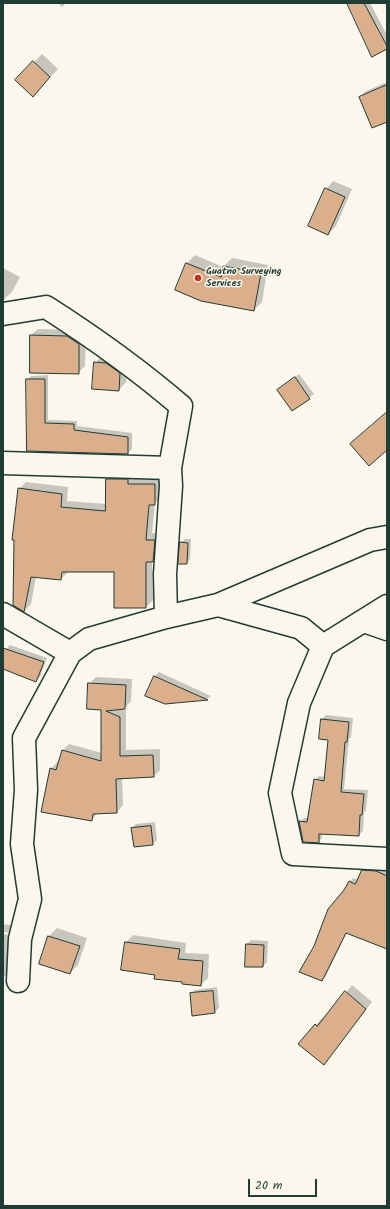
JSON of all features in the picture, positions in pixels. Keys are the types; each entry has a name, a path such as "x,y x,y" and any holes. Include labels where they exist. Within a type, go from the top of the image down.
{"street":[{"path":"3,314 46,307 82,330 181,406 170,468 171,486 165,574 166,617 174,616"},
{"path":"3,463 170,468"},
{"path":"18,980 20,939 30,899 22,844 26,790 24,738 70,652 89,639 218,605 370,540 387,537"},
{"path":"218,605 301,628 323,646"},
{"path":"387,606 323,646 299,703 280,793 293,854 387,859"},
{"path":"3,614 70,652"},
{"path":"364,621 387,628"}],"building":[{"path":"347,3 364,3 387,46 387,49 372,57"},
{"path":"33,61 50,77 33,97 15,80"},
{"path":"387,85 387,122 372,128 359,97"},
{"path":"325,188 345,197 328,235 308,226"},
{"path":"186,263 221,277 223,266 261,273 254,311 201,301 175,290"},
{"path":"30,335 67,336 79,344 79,374 30,373"},
{"path":"94,362 106,363 120,373 119,391 92,389"},
{"path":"295,377 310,399 292,411 277,390"},
{"path":"26,379 45,379 45,423 74,424 74,430 128,437 128,454 27,451"},
{"path":"387,412 387,450 369,466 350,444"},
{"path":"106,479 128,479 128,484 155,484 155,505 149,505 146,540 155,540 153,562 146,562 146,608 114,608 114,572 62,572 61,580 31,577 24,612 13,605 14,540 12,540 18,488 62,494 61,507 105,511"},
{"path":"180,542 188,543 187,564 178,564"},
{"path":"3,648 44,662 36,682 3,669"},
{"path":"154,676 208,700 165,704 145,696"},
{"path":"88,683 126,685 125,709 106,711 120,717 120,756 153,755 154,777 116,779 117,813 93,814 92,821 41,812 50,768 56,770 62,750 101,761 101,710 87,709"},
{"path":"321,719 349,722 347,742 345,742 341,792 364,794 362,815 360,815 359,836 319,834 319,843 303,842 299,821 307,822 314,779 324,781 328,740 319,739"},
{"path":"151,826 153,845 134,847 131,828"},
{"path":"362,870 376,871 387,876 387,949 346,933 322,981 299,972 314,946 328,909 344,890 349,881 355,884"},
{"path":"48,936 80,946 70,974 39,964"},
{"path":"125,942 180,949 178,959 203,961 201,986 154,979 155,975 121,970"},
{"path":"246,944 264,945 263,967 245,967"},
{"path":"213,991 215,1013 192,1016 190,993"},
{"path":"345,991 366,1009 324,1065 298,1044 315,1024 317,1026"}],"place":[{"name":"Guatno Surveying Services","path":"198,278"}]}
